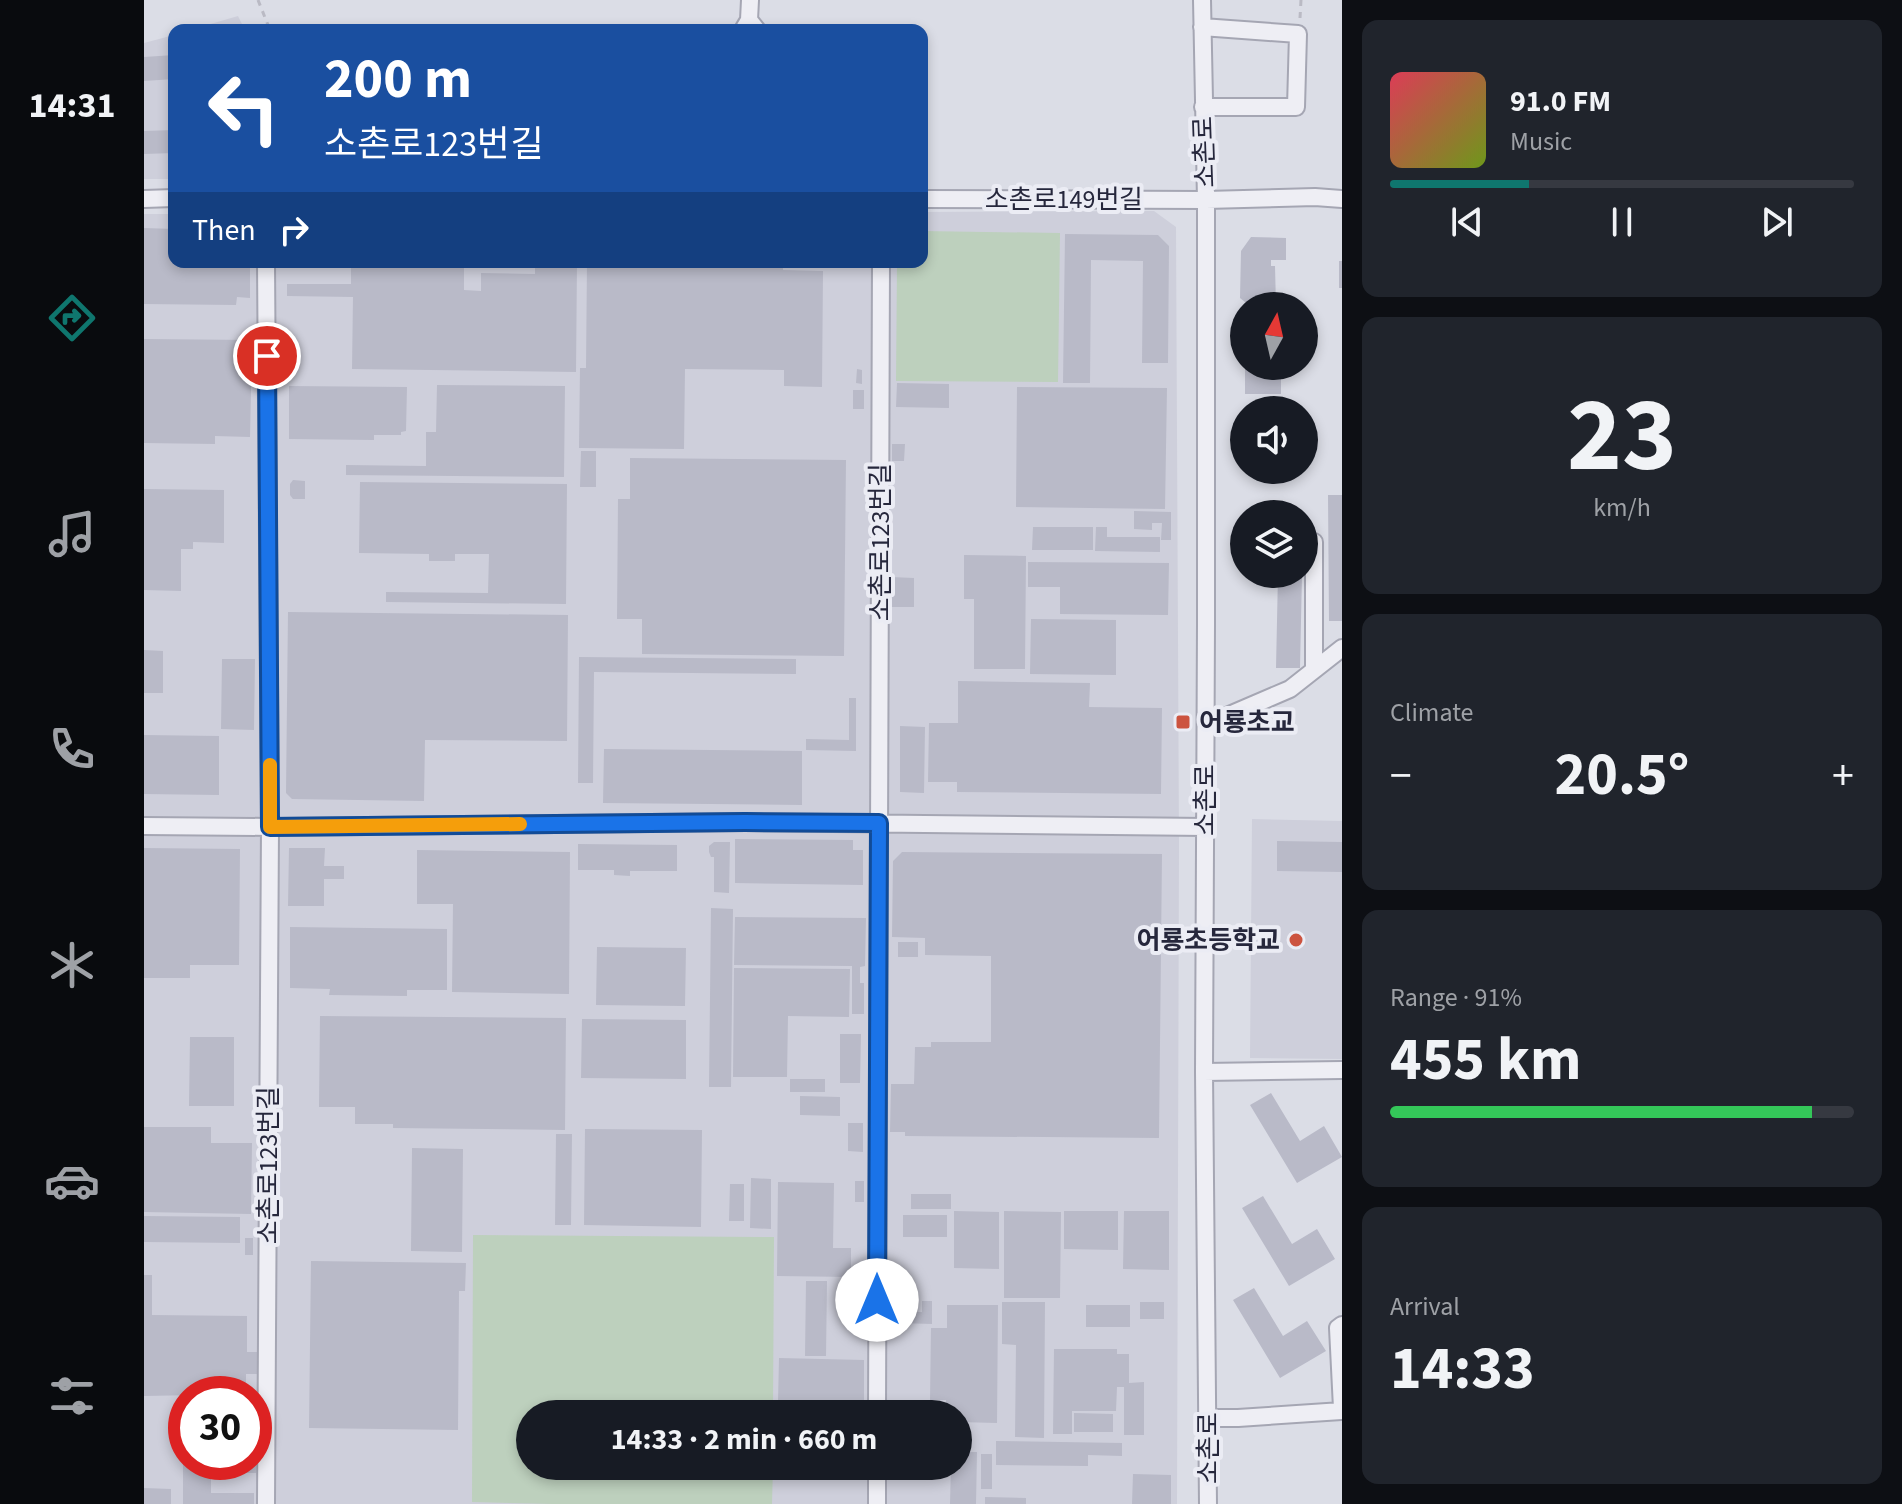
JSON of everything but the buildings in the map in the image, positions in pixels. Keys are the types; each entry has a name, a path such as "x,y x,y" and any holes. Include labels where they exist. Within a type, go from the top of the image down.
{"street":[{"path":"749,24 750,0"},
{"name":"소촌로","path":"1202,0 1206,200 1204,1072 1208,1504"},
{"path":"1202,27 1298,34 1296,107 1203,107"},
{"path":"144,199 168,198"},
{"name":"소촌로149번길","path":"928,199 1342,199"},
{"name":"소촌로123번길","path":"266,268 270,827 266,1504"},
{"name":"소촌로123번길","path":"877,1400 881,268"},
{"path":"1314,588 1314,669"},
{"path":"1206,725 1290,689 1342,648"},
{"path":"144,826 745,822 1206,827"},
{"path":"1204,1072 1342,1070"},
{"path":"1207,1418 1342,1409 1338,1328 1342,1325"},
{"path":"877,1480 877,1504"}],"path":[{"path":"258,0 268,24"}],"shaded area":[{"path":"238,16 242,24 211,24"},
{"path":"168,37 168,179 144,179 144,43"},
{"path":"1154,211 1176,227 1179,845 1177,1504 144,1504 144,214 168,214 168,268 928,268 928,212"},
{"name":"어룡초등학교","path":"1252,819 1342,821 1342,1059 1250,1058"}],"green space":[{"path":"928,231 1060,233 1058,382 896,381 897,268 928,268"},
{"path":"473,1235 774,1237 773,1400 516,1400 516,1480 773,1480 772,1504 472,1502"}],"slow traffic":[{"path":"270,765 270,827 520,824"}],"place":[{"name":"어룡초교","path":"1183,722"},
{"name":"어룡초등학교","path":"1296,940"}],"route":[{"path":"267,356 270,827 879,823 877,1300"}]}
